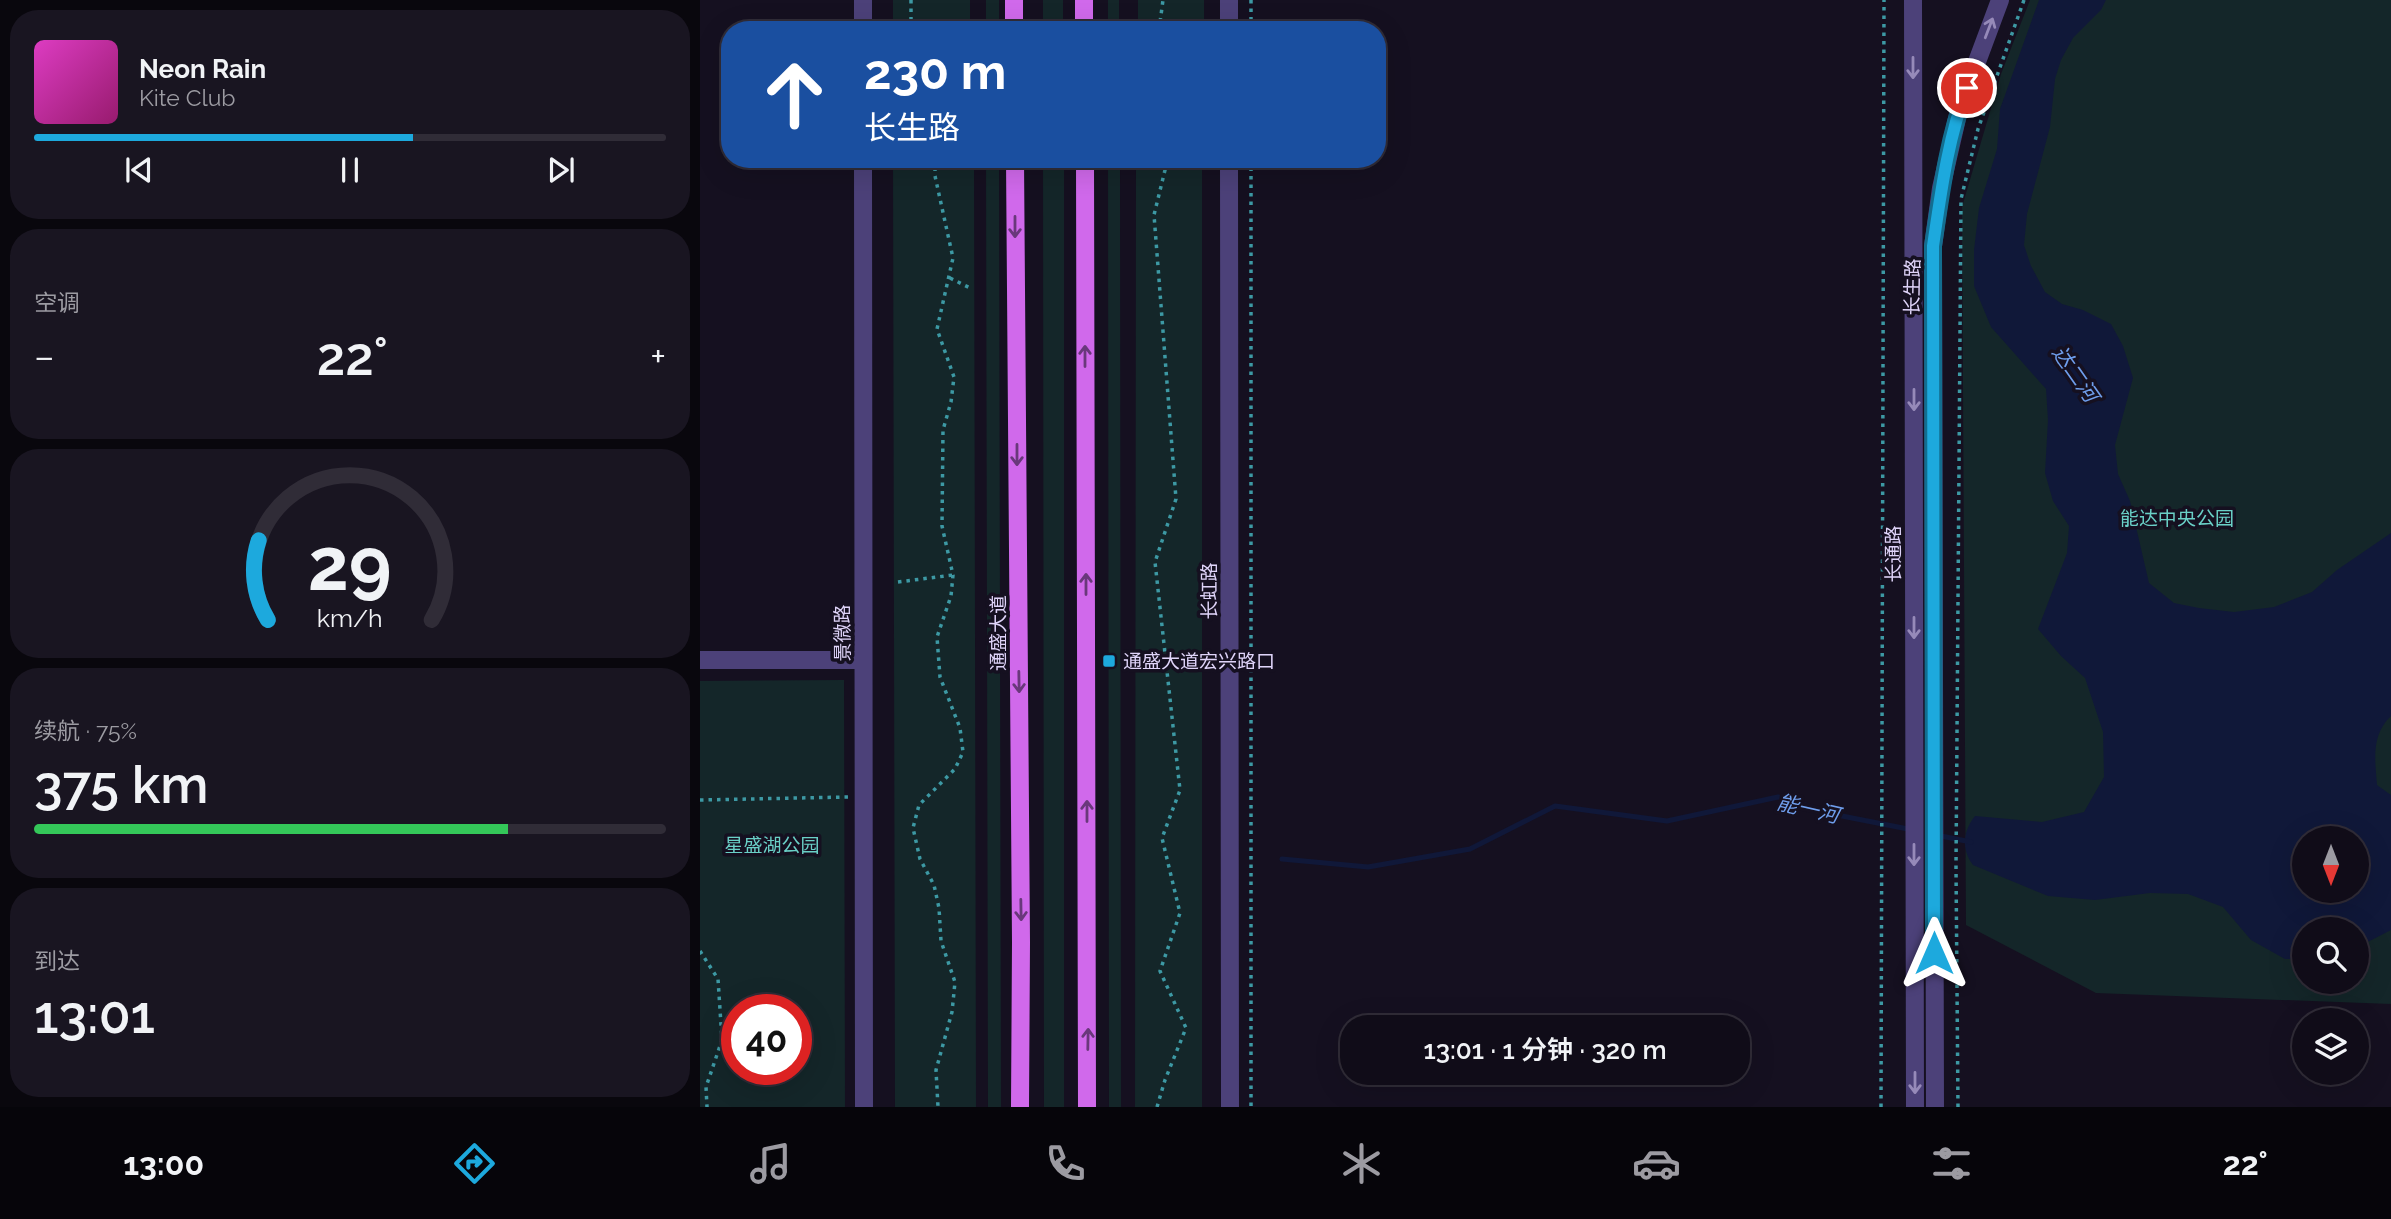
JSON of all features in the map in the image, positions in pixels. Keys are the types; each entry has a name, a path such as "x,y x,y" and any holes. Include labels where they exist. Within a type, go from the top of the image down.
{"main road":[{"path":"1014,0 1014,21"},
{"path":"1084,0 1084,21"},
{"name":"通盛大道","path":"1015,168 1020,1107"},
{"path":"1085,168 1087,1107"}],"street":[{"path":"863,0 863,21"},
{"path":"1229,0 1229,21"},
{"name":"长通路","path":"1913,0 1914,1107"},
{"name":"长生路","path":"1933,333 1933,246 1941,188 1959,110 2000,0"},
{"name":"景微路","path":"863,168 864,1107"},
{"name":"长虹路","path":"1229,168 1230,1107"},
{"name":"长通路","path":"1933,333 1935,1107"},
{"path":"700,660 863,660"}],"path":[{"path":"911,0 911,21"},
{"path":"1160,21 1163,0"},
{"path":"1251,0 1251,21"},
{"path":"1881,1107 1884,0"},
{"path":"1958,1107 1956,808 1961,199 1978,129 2024,0"},
{"path":"935,168 953,258 937,329 954,377 951,402 943,430 942,526 953,575 951,596 937,637 940,677 960,728 963,752 955,769 919,805 913,828 920,859 934,885 939,908 941,941 955,982 952,1012 936,1070 938,1107"},
{"path":"1157,1107 1186,1028 1160,971 1180,913 1162,838 1180,790 1155,562 1176,499 1154,215 1166,168"},
{"path":"1251,168 1251,1107"},
{"path":"949,277 970,288"},
{"path":"898,582 953,575"},
{"path":"700,800 848,797"},
{"path":"700,951 718,979 722,1040 706,1087 706,1107"}],"green space":[{"path":"893,0 970,0 970,21 893,21"},
{"path":"986,0 999,0 999,21 986,21"},
{"path":"1043,0 1063,0 1063,21 1043,21"},
{"path":"1108,0 1119,0 1119,21 1108,21"},
{"path":"1138,0 1204,0 1204,21 1138,21"},
{"name":"能达中央公园","path":"2030,0 2391,0 2391,1004 2096,993 1966,925 1962,207 2001,74"},
{"path":"893,168 974,168 976,1107 895,1107"},
{"path":"986,168 999,168 1001,1107 988,1107"},
{"path":"1043,168 1064,168 1064,1107 1044,1107"},
{"path":"1108,168 1120,168 1121,1107 1109,1107"},
{"path":"1136,168 1202,168 1202,1107 1135,1107"},
{"name":"星盛湖公园","path":"844,680 845,1107 700,1107 700,681"}],"water":[{"name":"达二河","path":"2039,0 2106,0 2101,10 2073,38 2061,60 2055,79 2050,127 2027,214 2024,245 2031,266 2045,292 2062,304 2083,310 2111,324 2123,346 2133,378 2115,445 2118,474 2130,501 2149,583 2174,603 2199,608 2234,612 2274,607 2312,592 2337,570 2391,533 2391,716 2380,731 2375,757 2377,785 2391,795 2391,930 2369,941 2369,917 2292,917 2292,959 2285,959 2251,940 2223,907 2188,894 2150,893 2095,900 2048,896 1973,865 1969,859 1965,840 1975,816 2042,822 2084,812 2104,777 2103,732 2085,678 2038,629 2067,553 2069,526 2053,501 2045,473 2048,420 2046,389 1991,327 1974,286 1974,250 1979,208 1997,149 2000,109"}],"waterway":[{"name":"能一河","path":"1282,859 1368,867 1470,849 1555,806 1667,821 1778,797 1842,816 1913,830"},
{"name":"能一河","path":"1936,835 1971,842"}],"place":[{"name":"通盛大道宏兴路口","path":"1109,661"}],"route":[{"path":"1934,953 1933,246 1941,188 1959,110 1967,88"}]}
